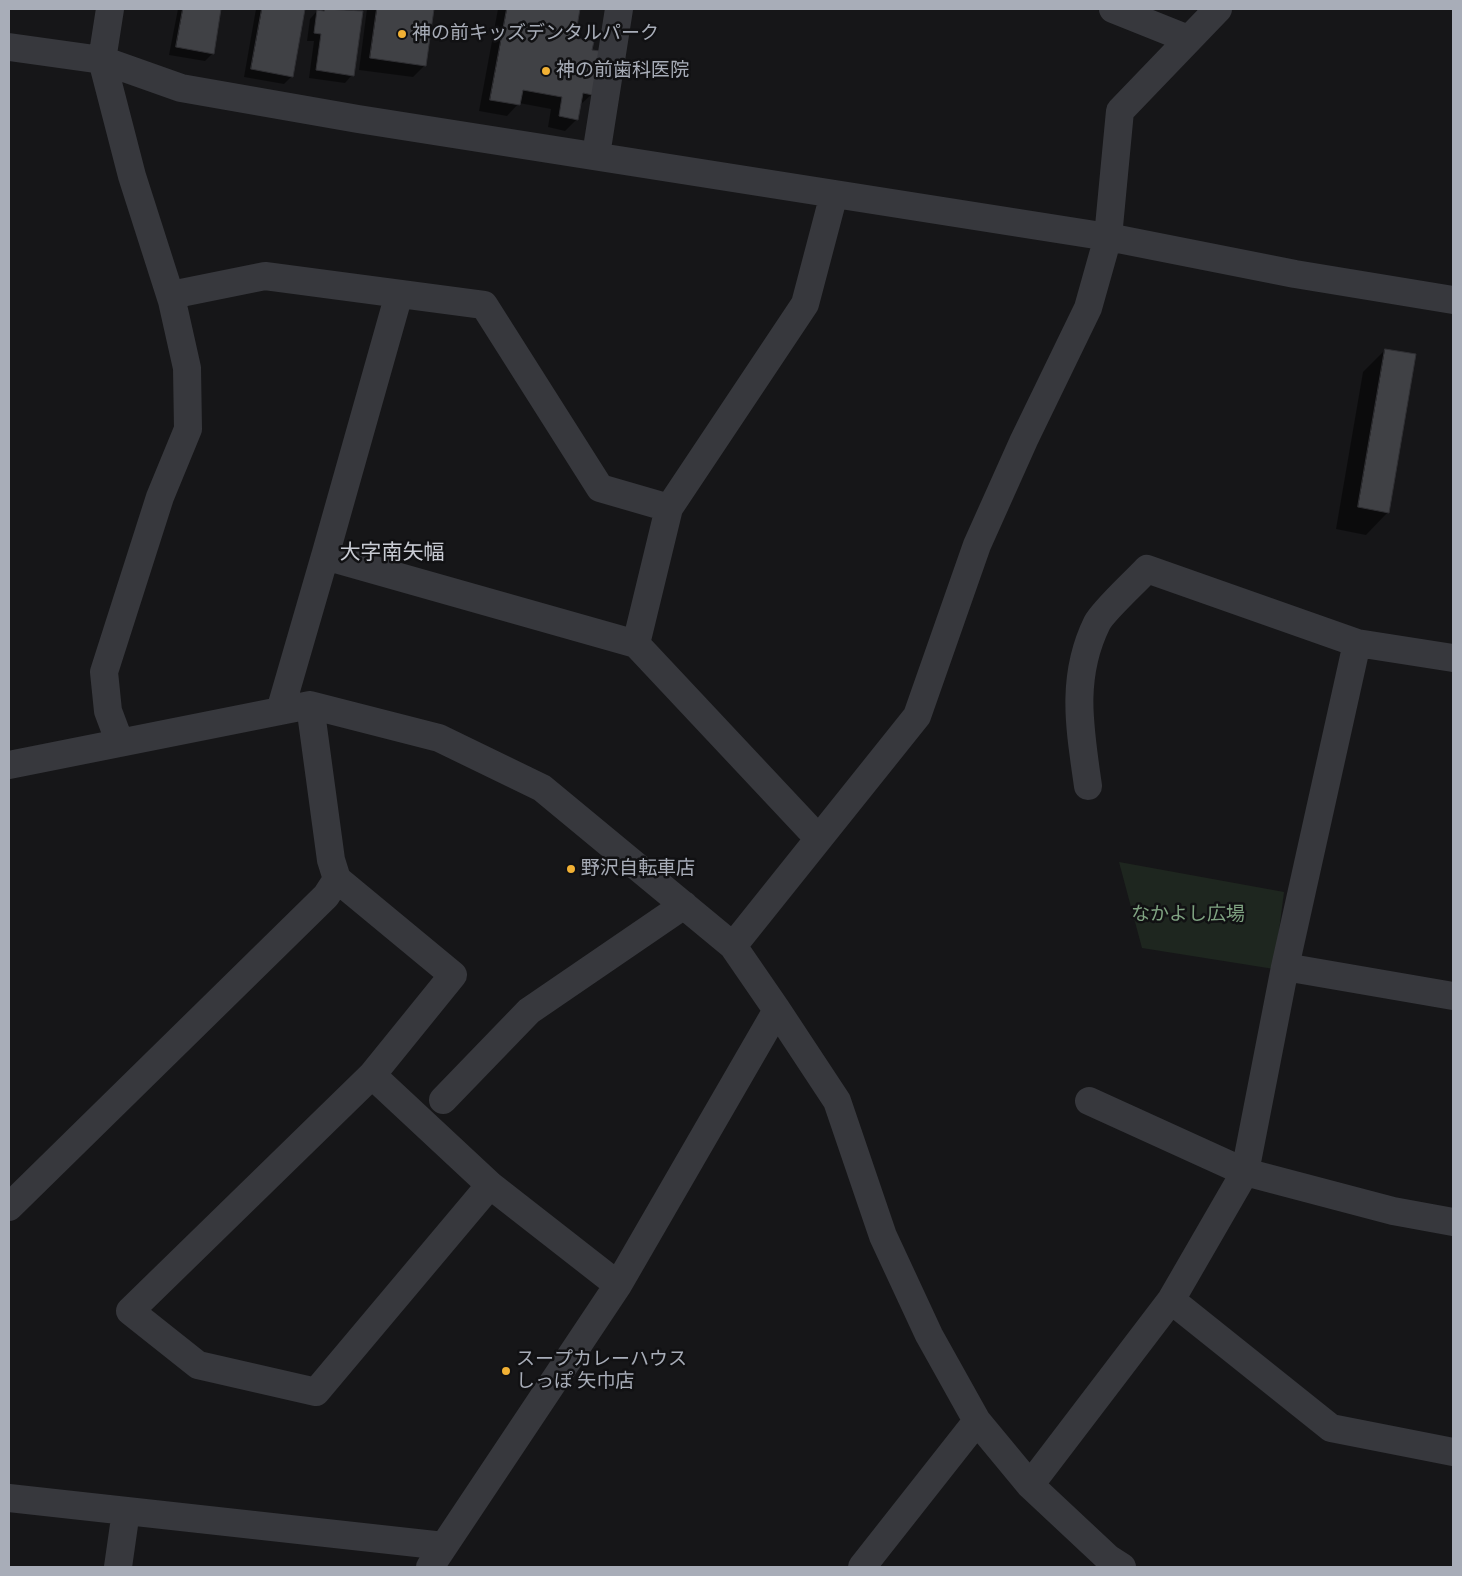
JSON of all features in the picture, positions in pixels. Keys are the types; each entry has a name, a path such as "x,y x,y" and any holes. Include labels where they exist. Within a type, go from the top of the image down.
{"street":[{"path":"110,9 102,60 132,176 170,295 187,368 188,429 160,497 104,672 108,711 120,743"},
{"path":"596,155 619,9"},
{"path":"1113,9 1188,39"},
{"path":"733,946 917,716 977,544 1024,440 1088,308 1108,237 1120,111 1218,9"},
{"path":"9,47 102,60 181,88 358,119 1108,237 1295,274 1453,300"},
{"path":"636,644 669,508 805,304 834,194"},
{"path":"170,295 265,276 484,305 600,488 669,508"},
{"path":"280,711 399,294"},
{"path":"325,556 636,644 818,838"},
{"path":"1088,786 1079,719 1079,678 1097,622 1147,569 1357,643 1453,658"},
{"path":"1030,1485 1171,1300 1245,1172 1285,967 1357,643"},
{"path":"9,764 310,705 439,738 542,788 733,946 837,1101 883,1236 929,1335 976,1421 1030,1485 1110,1564"},
{"path":"310,705 332,860 337,879 453,975 372,1075 130,1311 198,1365 316,1392 490,1185"},
{"path":"9,1207 326,896 337,879"},
{"path":"443,1100 529,1010 684,905"},
{"path":"1285,967 1453,996"},
{"path":"9,1498 126,1511 437,1557 618,1285 777,1010"},
{"path":"372,1075 490,1185 618,1285"},
{"path":"1089,1101 1245,1172 1393,1211 1453,1222"},
{"path":"1171,1300 1330,1428 1453,1452"},
{"path":"862,1567 976,1421"},
{"path":"118,1567 126,1511"}],"green space":[{"name":"なかよし広場","path":"1119,862 1284,892 1274,969 1142,948"}],"building":[{"path":"183,9 221,9 214,54 176,47"},
{"path":"262,9 305,9 293,77 251,69"},
{"path":"325,9 363,11 354,76 316,70 321,34 314,33 317,10 324,11"},
{"name":"神の前キッズデンタルパーク","path":"377,9 434,9 426,66 370,58"},
{"name":"神の前歯科医院","path":"507,9 580,9 575,38 594,41 592,50 600,51 593,95 583,93 578,120 559,116 562,97 523,90 520,105 490,100"},
{"path":"1385,349 1416,354 1389,513 1358,507"}],"place":[{"name":"神の前キッズデンタルパーク","path":"402,34"},
{"name":"神の前歯科医院","path":"546,71"},
{"name":"野沢自転車店","path":"571,869"},
{"name":"スープカレーハウス しっぽ 矢巾店","path":"506,1371"}],"district":[{"name":"大字南矢幅","path":"392,553"}]}
